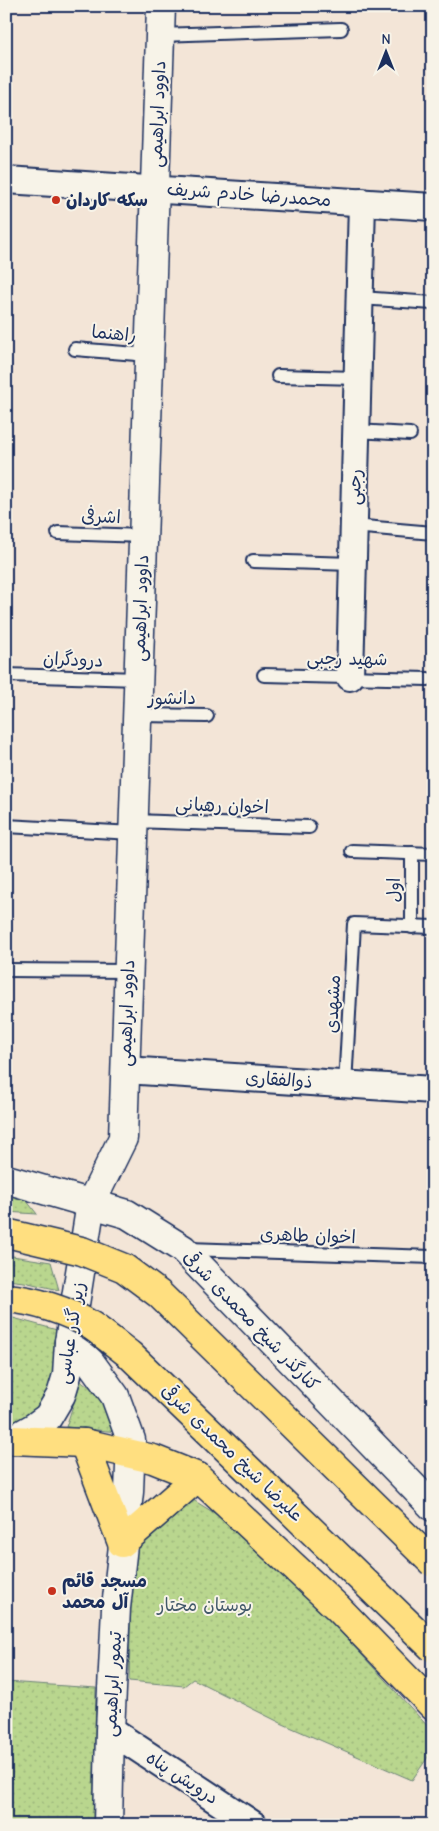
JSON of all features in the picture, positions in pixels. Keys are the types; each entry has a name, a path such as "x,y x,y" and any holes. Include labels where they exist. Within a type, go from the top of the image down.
{"main road":[{"path":"6,1233 82,1251 124,1268 159,1294 433,1563"},
{"name":"علیرضا شیخ محمدی شرقی","path":"6,1298 23,1299 57,1310 90,1325 130,1355 433,1648"},
{"path":"9,1441 84,1443 152,1459 198,1477 338,1608 433,1706"},
{"path":"84,1443 122,1543 198,1477"}],"street":[{"name":"داوود ابراهیمی","path":"91,1203 123,1138 161,6"},
{"name":"محمدرضا خادم شریف","path":"6,180 433,206"},
{"name":"رجبی","path":"350,677 362,202"},
{"name":"ذوالفقاری","path":"125,1070 433,1090"},
{"name":"کنارگذر شیخ محمدی شرقی","path":"6,1180 127,1214 183,1249 433,1507"},
{"name":"زیر گذر عباسی","path":"9,1441 33,1428 48,1417 61,1395 67,1375 69,1342 91,1203"},
{"name":"تیمور ابراهیمی","path":"69,1342 91,1363 115,1396 130,1440 129,1492 116,1608 110,1730 113,1820"},
{"name":"درویش پناه","path":"110,1730 254,1825"}],"lane":[{"path":"160,35 341,29"},
{"path":"360,298 433,303"},
{"name":"راهنما","path":"75,349 149,355"},
{"path":"278,376 358,378"},
{"path":"356,431 410,434"},
{"path":"354,526 433,533"},
{"name":"اشرفی","path":"58,533 143,536"},
{"path":"253,561 353,564"},
{"name":"درودگران","path":"6,675 138,680"},
{"name":"شهید رجبی","path":"264,675 428,679"},
{"name":"دانشور","path":"137,715 207,716"},
{"name":"اخوان رهبانی","path":"6,826 309,827"},
{"name":"اول","path":"352,851 433,854"},
{"name":"اول","path":"412,853 412,927"},
{"name":"مشهدی","path":"345,1085 354,924 412,927"},
{"path":"412,927 433,927"},
{"path":"6,970 128,970"},
{"name":"اخوان طاهری","path":"183,1249 433,1257"}],"green space":[{"path":"6,1185 19,1191 37,1214 6,1212"},
{"path":"6,1255 51,1262 59,1290 6,1280"},
{"path":"6,1316 57,1330 57,1371 42,1408 6,1428"},
{"path":"81,1381 100,1397 108,1409 118,1432 66,1427"},
{"name":"بوستان مختار","path":"190,1498 216,1514 326,1616 433,1732 433,1750 412,1780 283,1724 193,1679 184,1686 129,1681 132,1548"},
{"path":"6,1682 96,1688 93,1825 6,1825"}],"place":[{"name":"سکه کاردان","path":"56,200"},
{"name":"مسجد قائم آل محمد","path":"52,1591"}]}
